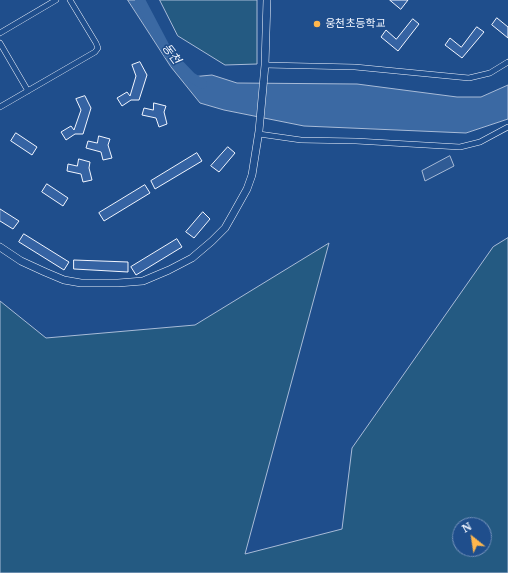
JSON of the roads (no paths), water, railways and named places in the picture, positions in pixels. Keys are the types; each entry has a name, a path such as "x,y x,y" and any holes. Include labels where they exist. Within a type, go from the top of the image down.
{"street":[{"path":"0,33 56,0"},
{"path":"0,107 95,52 98,48 70,0"},
{"path":"0,247 21,261 64,280 81,283 118,283 143,280 169,270 192,258 212,242 225,228 247,189 252,175 259,132 265,65 267,0"},
{"path":"0,43 28,91"},
{"path":"265,65 354,67 469,78 490,73 508,62"},
{"path":"259,132 301,140 356,141 460,147 480,142 508,127"}],"waterway":[{"name":"동천","path":"140,0 168,53 191,77 202,84"}],"place":[{"name":"웅천초등학교","path":"317,24"}]}
